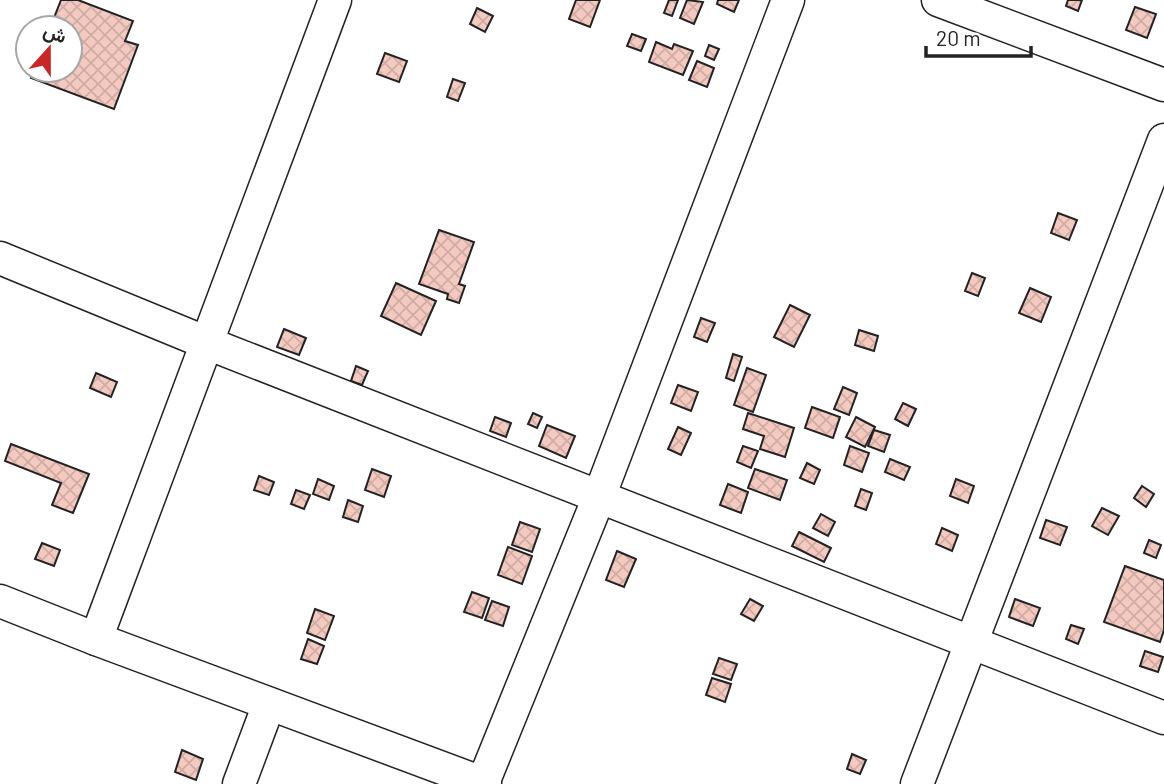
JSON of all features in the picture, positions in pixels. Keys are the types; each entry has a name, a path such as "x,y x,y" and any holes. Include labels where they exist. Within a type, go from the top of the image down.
{"street":[{"path":"96,639 335,0"},
{"path":"0,601 484,784 599,497 789,0"},
{"path":"938,0 1164,85"},
{"path":"917,784 1164,139"},
{"path":"0,258 207,343 1164,718"},
{"path":"239,784 269,704"}],"building":[{"path":"61,0 78,0 133,21 125,41 138,45 114,109 47,84 84,84 84,14 56,14"},
{"path":"576,0 600,0 590,27 569,19"},
{"path":"669,0 678,0 672,16 664,13"},
{"path":"687,0 703,2 694,24 680,18"},
{"path":"718,0 739,0 734,12 717,4"},
{"path":"1068,0 1082,0 1078,11 1066,6"},
{"path":"1135,7 1156,14 1147,38 1126,30"},
{"path":"477,8 493,16 485,32 470,24"},
{"path":"632,34 646,39 641,51 627,46"},
{"path":"656,42 672,49 674,44 693,51 683,75 649,62"},
{"path":"709,45 719,49 714,60 705,56"},
{"path":"385,53 407,61 399,82 377,74"},
{"path":"697,61 714,68 707,87 689,80"},
{"path":"453,79 465,83 458,101 447,97"},
{"path":"1058,213 1077,220 1069,240 1051,233"},
{"path":"439,230 474,242 459,284 465,286 459,303 447,299 448,294 419,284"},
{"path":"972,273 985,278 978,296 965,291"},
{"path":"396,283 436,301 421,335 381,316"},
{"path":"1030,288 1051,297 1041,322 1019,313"},
{"path":"790,305 810,315 794,347 774,337"},
{"path":"701,318 715,323 707,342 694,337"},
{"path":"284,329 306,338 299,355 277,347"},
{"path":"859,330 878,336 874,351 855,345"},
{"path":"733,354 742,357 734,381 726,378"},
{"path":"356,366 368,371 362,385 351,381"},
{"path":"747,368 766,375 753,412 734,405"},
{"path":"96,373 117,382 111,397 90,388"},
{"path":"678,385 698,392 691,411 671,403"},
{"path":"843,387 857,393 849,415 834,409"},
{"path":"903,403 916,409 908,426 895,419"},
{"path":"812,407 840,417 833,438 805,428"},
{"path":"533,413 542,417 537,428 528,424"},
{"path":"748,413 794,428 785,457 760,449 764,436 743,429"},
{"path":"495,417 511,423 506,437 490,431"},
{"path":"856,417 875,427 865,447 846,437"},
{"path":"547,425 575,436 566,458 539,446"},
{"path":"678,427 691,433 681,455 668,449"},
{"path":"874,430 890,435 884,452 868,446"},
{"path":"11,444 89,474 73,513 52,505 61,483 5,461"},
{"path":"743,446 758,451 751,468 737,462"},
{"path":"850,446 869,453 862,472 844,465"},
{"path":"890,459 910,467 904,480 885,472"},
{"path":"807,463 820,470 814,484 800,478"},
{"path":"372,469 391,476 384,497 365,490"},
{"path":"755,469 787,480 780,500 748,488"},
{"path":"259,476 274,482 269,495 254,490"},
{"path":"318,479 334,486 329,500 313,494"},
{"path":"956,479 974,486 968,503 950,496"},
{"path":"728,484 748,492 741,513 720,505"},
{"path":"1142,486 1154,494 1146,507 1134,498"},
{"path":"861,489 872,493 866,510 855,506"},
{"path":"296,490 310,495 304,509 291,504"},
{"path":"348,500 363,506 358,522 343,517"},
{"path":"1102,508 1119,516 1108,535 1092,526"},
{"path":"821,514 835,522 828,536 813,528"},
{"path":"1046,520 1067,527 1060,545 1040,538"},
{"path":"520,522 540,529 532,552 512,545"},
{"path":"942,528 958,535 952,551 936,544"},
{"path":"799,532 831,548 824,562 792,546"},
{"path":"1149,540 1161,545 1156,558 1144,553"},
{"path":"42,543 60,550 54,566 35,559"},
{"path":"508,547 532,556 522,584 498,575"},
{"path":"617,551 636,559 624,587 606,580"},
{"path":"1125,566 1164,580 1164,630 1160,642 1104,622"},
{"path":"472,592 489,598 482,618 464,612"},
{"path":"750,599 763,606 754,621 741,614"},
{"path":"1015,599 1040,608 1033,626 1009,617"},
{"path":"492,601 509,607 503,626 485,620"},
{"path":"315,609 334,616 325,640 307,633"},
{"path":"1071,625 1084,629 1078,644 1066,639"},
{"path":"308,639 324,646 317,664 301,659"},
{"path":"1145,651 1163,657 1158,672 1140,666"},
{"path":"719,658 737,664 731,680 713,674"},
{"path":"712,678 731,684 725,702 706,695"},
{"path":"182,750 203,759 196,780 175,772"},
{"path":"852,754 866,760 860,774 847,769"}]}
